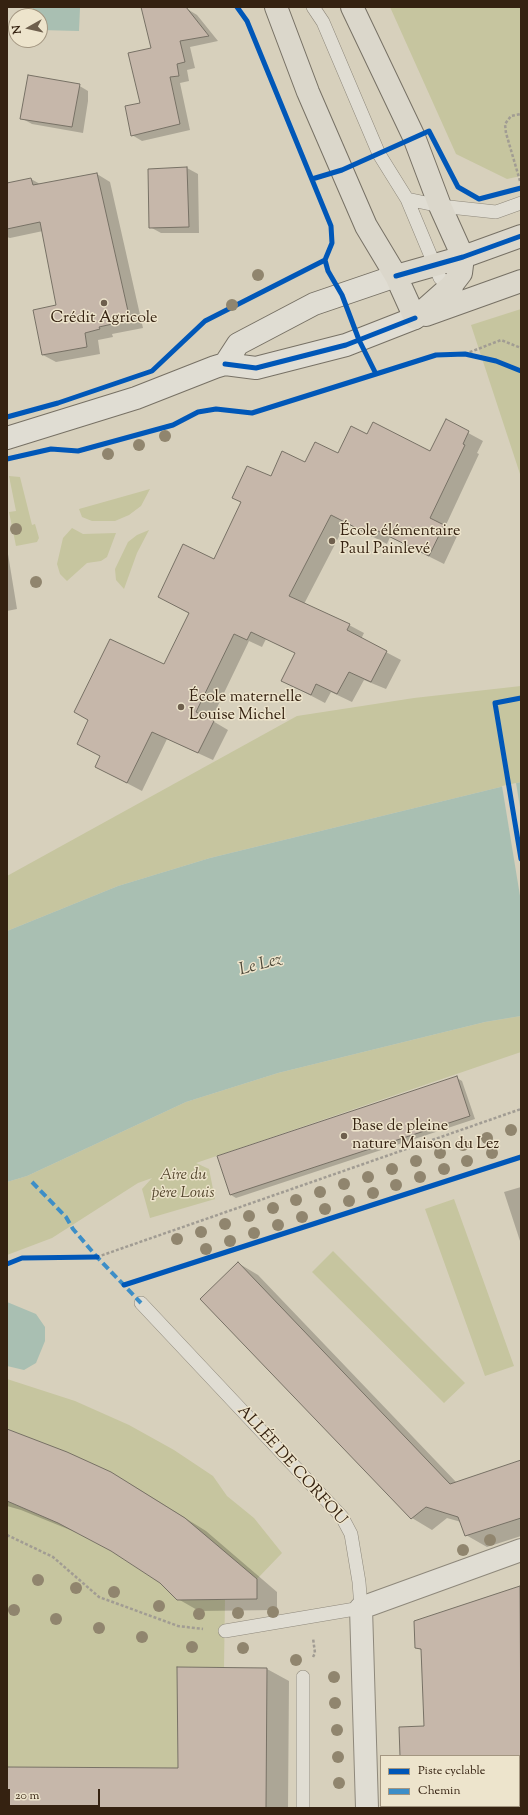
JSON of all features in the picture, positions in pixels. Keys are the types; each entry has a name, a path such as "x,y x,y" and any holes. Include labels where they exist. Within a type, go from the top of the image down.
{"main road":[{"path":"276,7 308,92 366,226 396,276 415,318"},
{"path":"352,7 414,137 440,206 463,257 461,273 451,286 415,318"},
{"path":"225,364 238,344 314,304 396,276 463,257 521,236"},
{"path":"7,438 136,398 225,364 256,368 346,345 415,318 521,281"},
{"path":"361,1608 521,1550"},
{"name":"ALLÉE DE CORFOU","path":"361,1608 367,1808"}],"lane":[{"path":"313,7 323,22 379,154 407,199 440,278 457,290 485,294"},
{"path":"407,199 440,206 496,212 521,203"},
{"name":"ALLÉE DE CORFOU","path":"141,1303 342,1517 351,1534 359,1582 361,1608"},
{"path":"225,1632 311,1615 361,1608"},
{"path":"303,1677 303,1808"}],"path":[{"path":"520,182 506,133 505,124 511,116 521,114"},
{"path":"464,354 501,340 521,348"},
{"path":"96,1257 521,1109"},
{"path":"7,1535 53,1557 99,1597 178,1626 225,1632"},
{"path":"303,1677 315,1653 311,1615"}],"green space":[{"path":"390,7 521,7 521,176 507,179 456,154"},
{"path":"521,309 521,477 471,325"},
{"path":"9,476 20,477 32,525 35,524 39,538 37,542 16,546 9,512 16,511"},
{"path":"150,489 141,506 129,515 115,521 92,521 82,517 79,509"},
{"path":"72,528 83,534 116,533 107,557 101,561 87,563 67,581 60,574 57,564 63,538"},
{"path":"149,530 137,553 124,589 116,580 115,569 128,542 137,535"},
{"path":"521,686 521,782 210,858 118,886 7,931 7,876 297,716 414,698"},
{"name":"Aire du père Louis","path":"521,1016 521,1052 196,1163 209,1169 215,1199 150,1218 142,1189 152,1178 138,1183 52,1238 7,1255 7,1182 27,1176 186,1102 278,1073 485,1022"},
{"path":"454,1199 514,1366 485,1376 425,1209"},
{"path":"333,1251 465,1383 444,1403 312,1272"},
{"path":"7,1379 75,1401 129,1425 174,1450 213,1476 227,1496 254,1518 282,1553 257,1579 7,1430"},
{"path":"7,1501 58,1523 111,1551 160,1583 177,1600 225,1600 224,1668 177,1667 178,1768 7,1767"}],"water":[{"path":"34,7 80,8 79,31 48,30 48,8 33,8"},
{"name":"Le Lez","path":"521,782 521,1016 485,1022 278,1073 186,1102 27,1176 7,1182 7,931 118,886 210,858"},
{"path":"7,1302 36,1314 45,1327 45,1341 36,1363 24,1370 7,1366"}],"pier":[{"path":"516,783 521,813 521,902 502,786"}],"building":[{"path":"141,7 186,7 209,36 180,41 185,62 177,64 179,76 170,77 180,124 131,136 125,106 140,103 128,53 151,48"},
{"path":"28,75 80,84 72,127 20,119"},
{"path":"187,167 189,227 149,228 148,169"},
{"path":"97,173 130,320 99,327 100,329 85,333 87,347 42,355 33,310 56,305 40,222 7,229 7,183 31,178 33,185"},
{"path":"446,419 469,431 463,444 465,445 430,518 444,525 429,556 376,530 372,536 331,515 289,596 350,624 347,630 387,651 371,682 349,672 337,694 316,684 311,695 281,681 295,653 251,632 247,640 234,634 196,712 214,721 198,753 152,732 127,783 95,767 100,756 77,744 88,720 74,712 110,639 164,664 189,613 158,597 183,544 214,559 241,502 232,498 247,466 271,476 282,451 305,462 315,442 338,453 351,426 367,434 373,422 430,451"},
{"name":"Base de pleine nature Maison du Lez","path":"457,1076 470,1116 230,1195 217,1156"},
{"path":"238,1262 450,1484 521,1460 521,1518 465,1536 458,1517 426,1507 411,1519 200,1299"},
{"path":"7,1429 67,1452 111,1472 185,1518 257,1579 257,1599 177,1600 160,1583 111,1551 58,1523 7,1501"},
{"path":"520,1586 521,1756 400,1755 399,1727 424,1726 421,1649 415,1648 414,1621"},
{"path":"177,1667 267,1668 266,1808 7,1808 7,1767 178,1768"}],"marked path":[{"path":"32,1182 66,1217 73,1229 97,1257 141,1303"}],"cycle path":[{"path":"237,7 247,21 331,226 332,243 325,260 328,271 342,295 359,340 376,374 436,355 465,354 496,361 521,371"},
{"path":"312,179 342,170 429,131 458,187 479,199 521,188"},
{"path":"396,276 463,257 521,236"},
{"path":"7,417 58,403 152,371 205,321 325,260"},
{"path":"225,364 256,368 346,345 415,318"},
{"path":"7,459 51,449 78,451 173,425 198,412 216,409 252,413 376,374"},
{"path":"521,698 495,703 521,859"},
{"path":"124,1285 521,1157"},
{"path":"7,1264 22,1258 97,1257"}],"place":[{"name":"Crédit Agricole","path":"104,303"},
{"name":"École élémentaire Paul Painlevé","path":"332,541"},
{"name":"École maternelle Louise Michel","path":"181,707"},
{"name":"Base de pleine nature Maison du Lez","path":"344,1136"}]}
